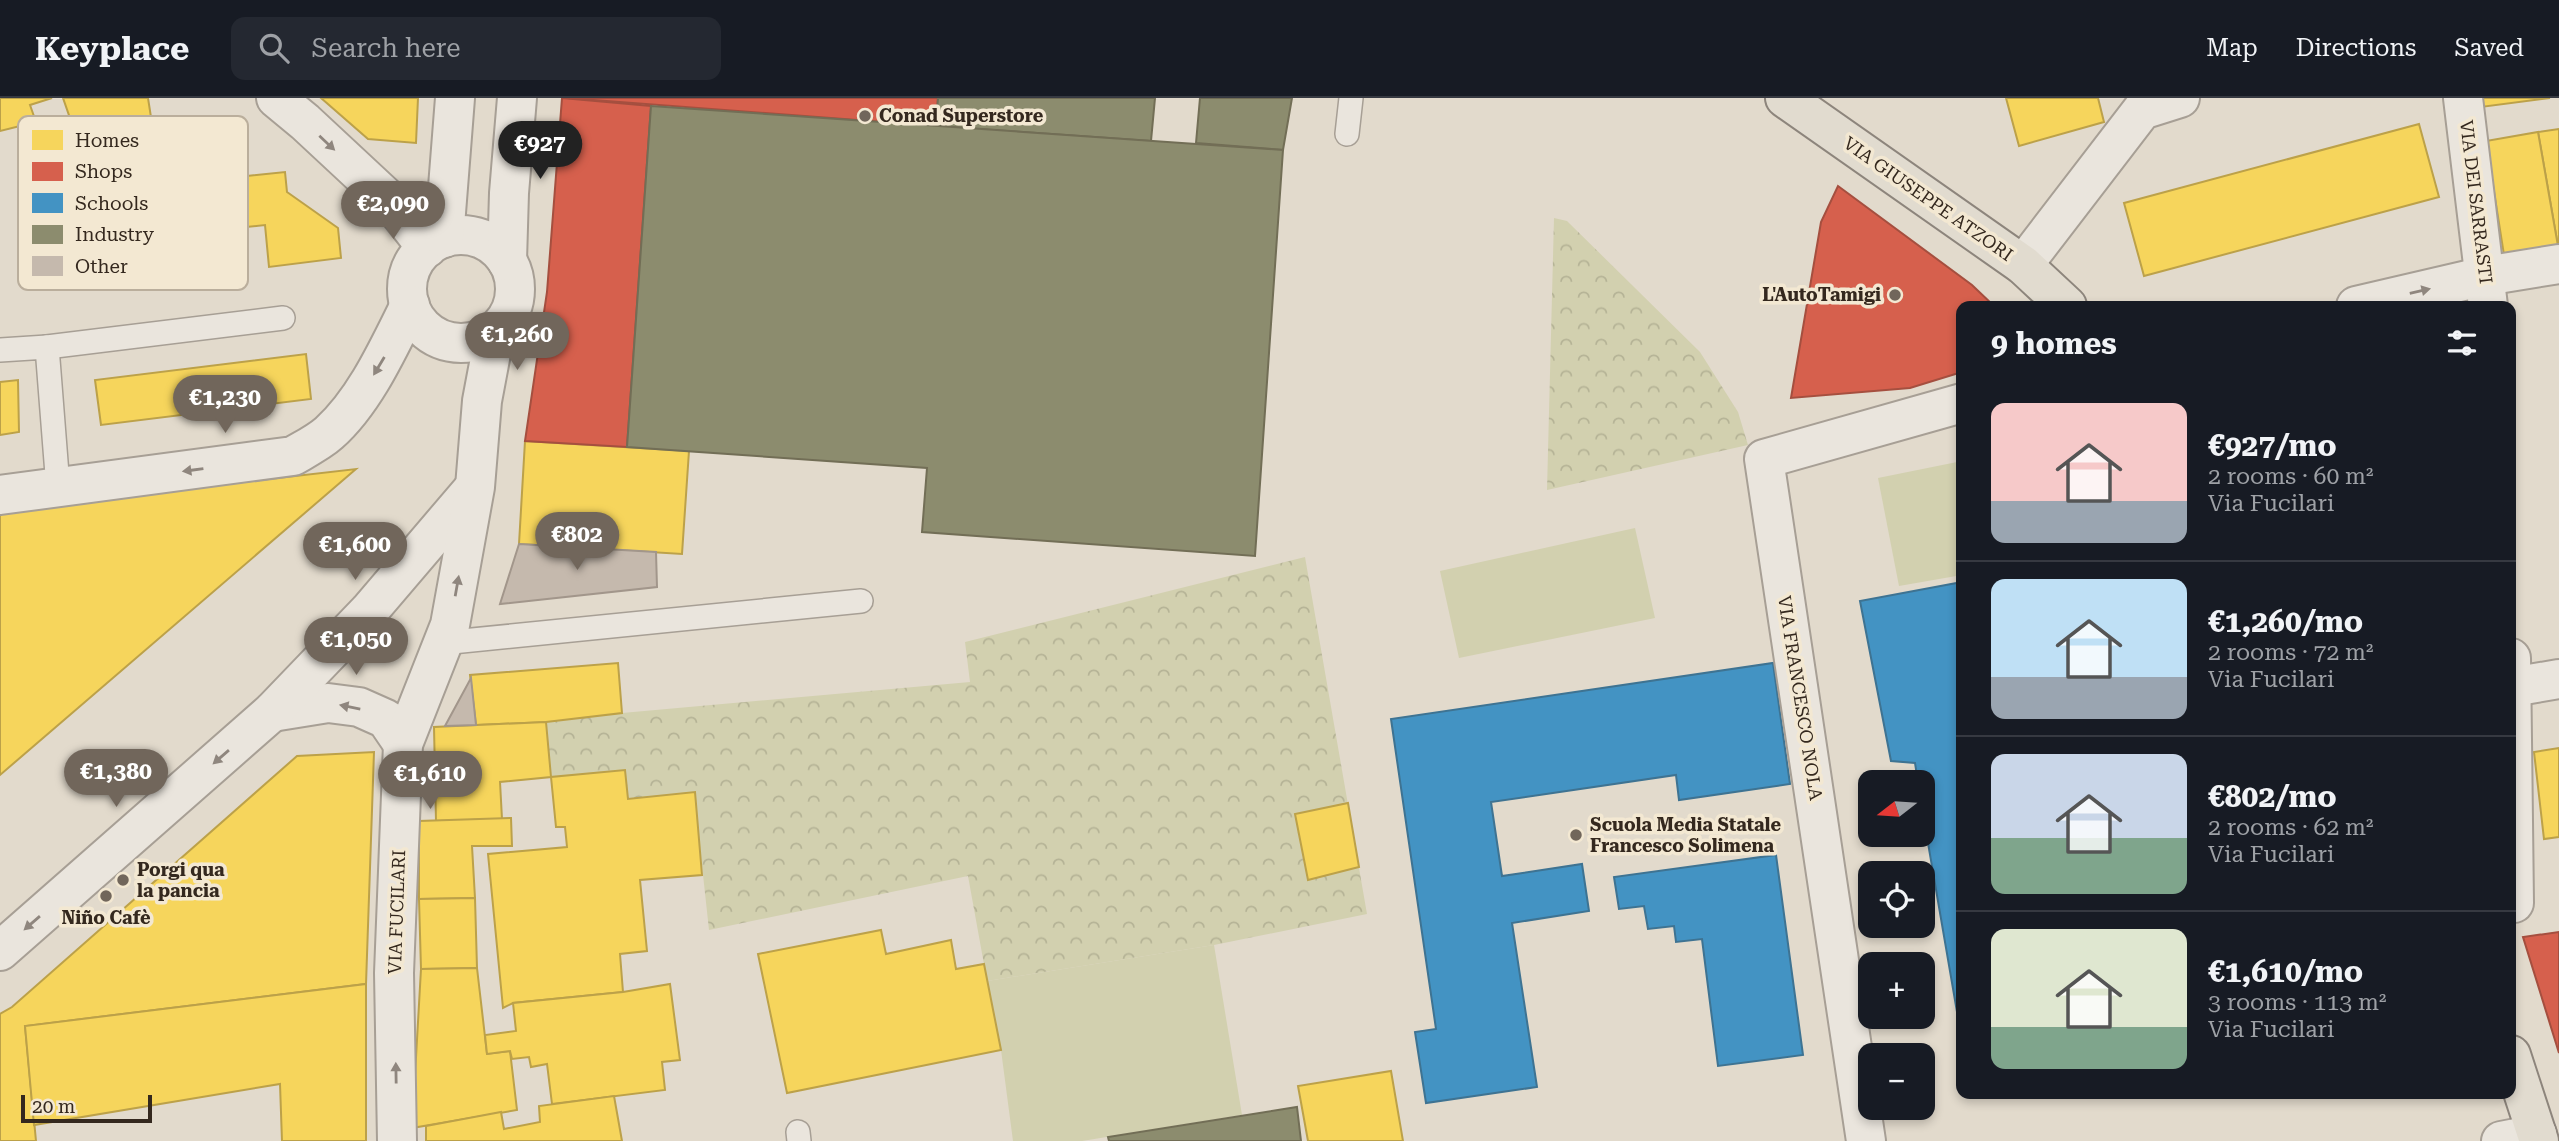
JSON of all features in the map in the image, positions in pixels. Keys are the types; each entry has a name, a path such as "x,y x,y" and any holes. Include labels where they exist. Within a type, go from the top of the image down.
{"main road":[{"name":"VIA GIUSEPPE ATZORI","path":"1785,98 2023,265 2062,301"},
{"path":"2516,1072 2535,1138"}],"street":[{"path":"276,98 306,122 436,243"},
{"path":"436,243 456,98"},
{"name":"VIA FUCILARI","path":"397,1141 394,973 403,744 450,625 475,487 482,401 495,332 509,314 516,291 514,275 507,261 509,193 517,98"},
{"path":"2023,265 2138,104 2180,98"},
{"name":"VIA DEI SARRASTI","path":"2463,98 2487,291"},
{"path":"495,332 481,340 467,343 437,338 416,318 407,289 416,259 436,243 462,235 480,239 495,248 507,261"},
{"path":"2400,301 2487,291 2559,264"},
{"path":"0,495 293,456 330,433 352,406 381,364 410,305"},
{"path":"452,342 482,401"},
{"name":"VIA FRANCESCO NOLA","path":"1866,1141 1764,459 1956,405"},
{"path":"0,951 272,712 369,611 475,487"},
{"path":"2516,674 2559,679"},
{"path":"272,712 328,703 359,708 386,719 403,744"}],"lane":[{"path":"1347,134 1352,98"},
{"path":"0,350 47,347 284,318"},
{"path":"47,347 58,488"},
{"path":"442,643 861,601"}],"green space":[{"path":"1554,218 1567,221 1700,352 1738,412 1748,445 1547,490"},
{"path":"1956,462 1956,576 1899,586 1878,478"},
{"path":"1635,528 1655,618 1459,658 1440,571"},
{"path":"1305,557 1367,914 1214,945 987,981 968,876 709,930 694,792 628,799 551,777 546,722 970,682 965,642"},
{"path":"1214,945 1242,1115 1082,1141 1013,1141 1001,1050 987,981"}],"building: Homes":[{"path":"0,98 52,98 30,105 34,116 18,116 18,126 0,131"},
{"path":"63,98 148,98 151,116 69,116"},
{"path":"321,98 418,98 416,143 368,139"},
{"path":"2006,98 2098,98 2104,122 2019,146"},
{"path":"2479,98 2550,98 2481,107"},
{"path":"2419,124 2439,197 2144,276 2124,203"},
{"path":"2559,129 2559,245 2558,246 2538,132"},
{"path":"2538,132 2558,246 2504,255 2486,141"},
{"path":"285,172 287,192 338,228 341,258 269,267 265,225 248,227 248,176"},
{"path":"306,354 311,399 101,425 95,380"},
{"path":"18,380 19,432 0,435 0,382"},
{"path":"525,441 689,451 682,554 519,544"},
{"path":"356,469 0,775 0,510"},
{"path":"618,663 622,713 546,722 476,725 470,675"},
{"path":"546,722 551,777 500,782 502,819 436,821 434,727"},
{"path":"2559,748 2559,837 2544,839 2534,752"},
{"path":"374,752 366,984 25,1026 36,1141 0,1141 0,1014 12,1007 297,756"},
{"path":"625,770 628,799 695,792 702,875 640,880 647,951 620,954 623,992 513,1003 503,1008 488,854 567,847 565,827 556,827 551,777"},
{"path":"1348,803 1359,867 1308,880 1295,814"},
{"path":"511,818 512,846 472,846 475,898 419,899 419,821"},
{"path":"475,898 477,968 421,969 419,899"},
{"path":"881,930 886,954 951,940 956,969 984,964 1001,1050 787,1093 758,954"},
{"path":"477,968 487,1054 510,1051 517,1110 412,1128 421,969"},
{"path":"366,984 366,1141 282,1141 280,1084 34,1125 25,1026"},
{"path":"670,984 680,1060 662,1062 665,1090 552,1104 547,1064 531,1067 529,1057 512,1059 510,1051 487,1054 485,1035 516,1031 513,1003 623,992"},
{"path":"1391,1071 1403,1141 1308,1141 1298,1086"},
{"path":"614,1096 622,1141 426,1141 426,1126 501,1112 504,1129 540,1122 539,1106"}],"building: Shops":[{"path":"562,98 651,106 627,447 525,441 547,292"},
{"name":"Conad Superstore","path":"567,98 938,98 936,126"},
{"name":"L'AutoTamigi","path":"1838,186 1972,285 1989,301 1956,301 1956,374 1910,388 1791,398 1821,222"},
{"path":"2559,932 2559,1053 2523,937"}],"building: Schools":[{"path":"1956,583 1956,1006 1935,884 1935,861 1931,861 1929,847 1936,847 1936,770 1916,770 1915,763 1891,761 1860,601"},
{"path":"1773,663 1790,784 1679,800 1676,775 1491,802 1502,876 1582,864 1589,911 1512,923 1537,1087 1426,1103 1415,1032 1436,1029 1391,719"},
{"path":"1776,855 1803,1055 1718,1066 1702,939 1676,942 1674,926 1648,929 1644,906 1619,909 1614,877"}],"building: Industry":[{"path":"938,98 1155,98 1151,141 936,126"},
{"path":"1200,98 1292,98 1283,150 1196,143"},
{"path":"651,106 1283,150 1255,556 922,532 927,468 627,447"},
{"path":"1297,1107 1301,1141 1109,1141 1108,1137"}],"building: Other":[{"path":"519,544 656,552 657,587 500,604"},
{"path":"471,678 476,725 445,726"}],"place":[{"name":"Conad Superstore","path":"865,116"},
{"name":"L'AutoTamigi","path":"1895,295"},
{"name":"Scuola Media Statale Francesco Solimena","path":"1576,835"},
{"name":"Porgi qua la pancia","path":"123,880"},
{"name":"Niño Cafè","path":"106,896"}]}
